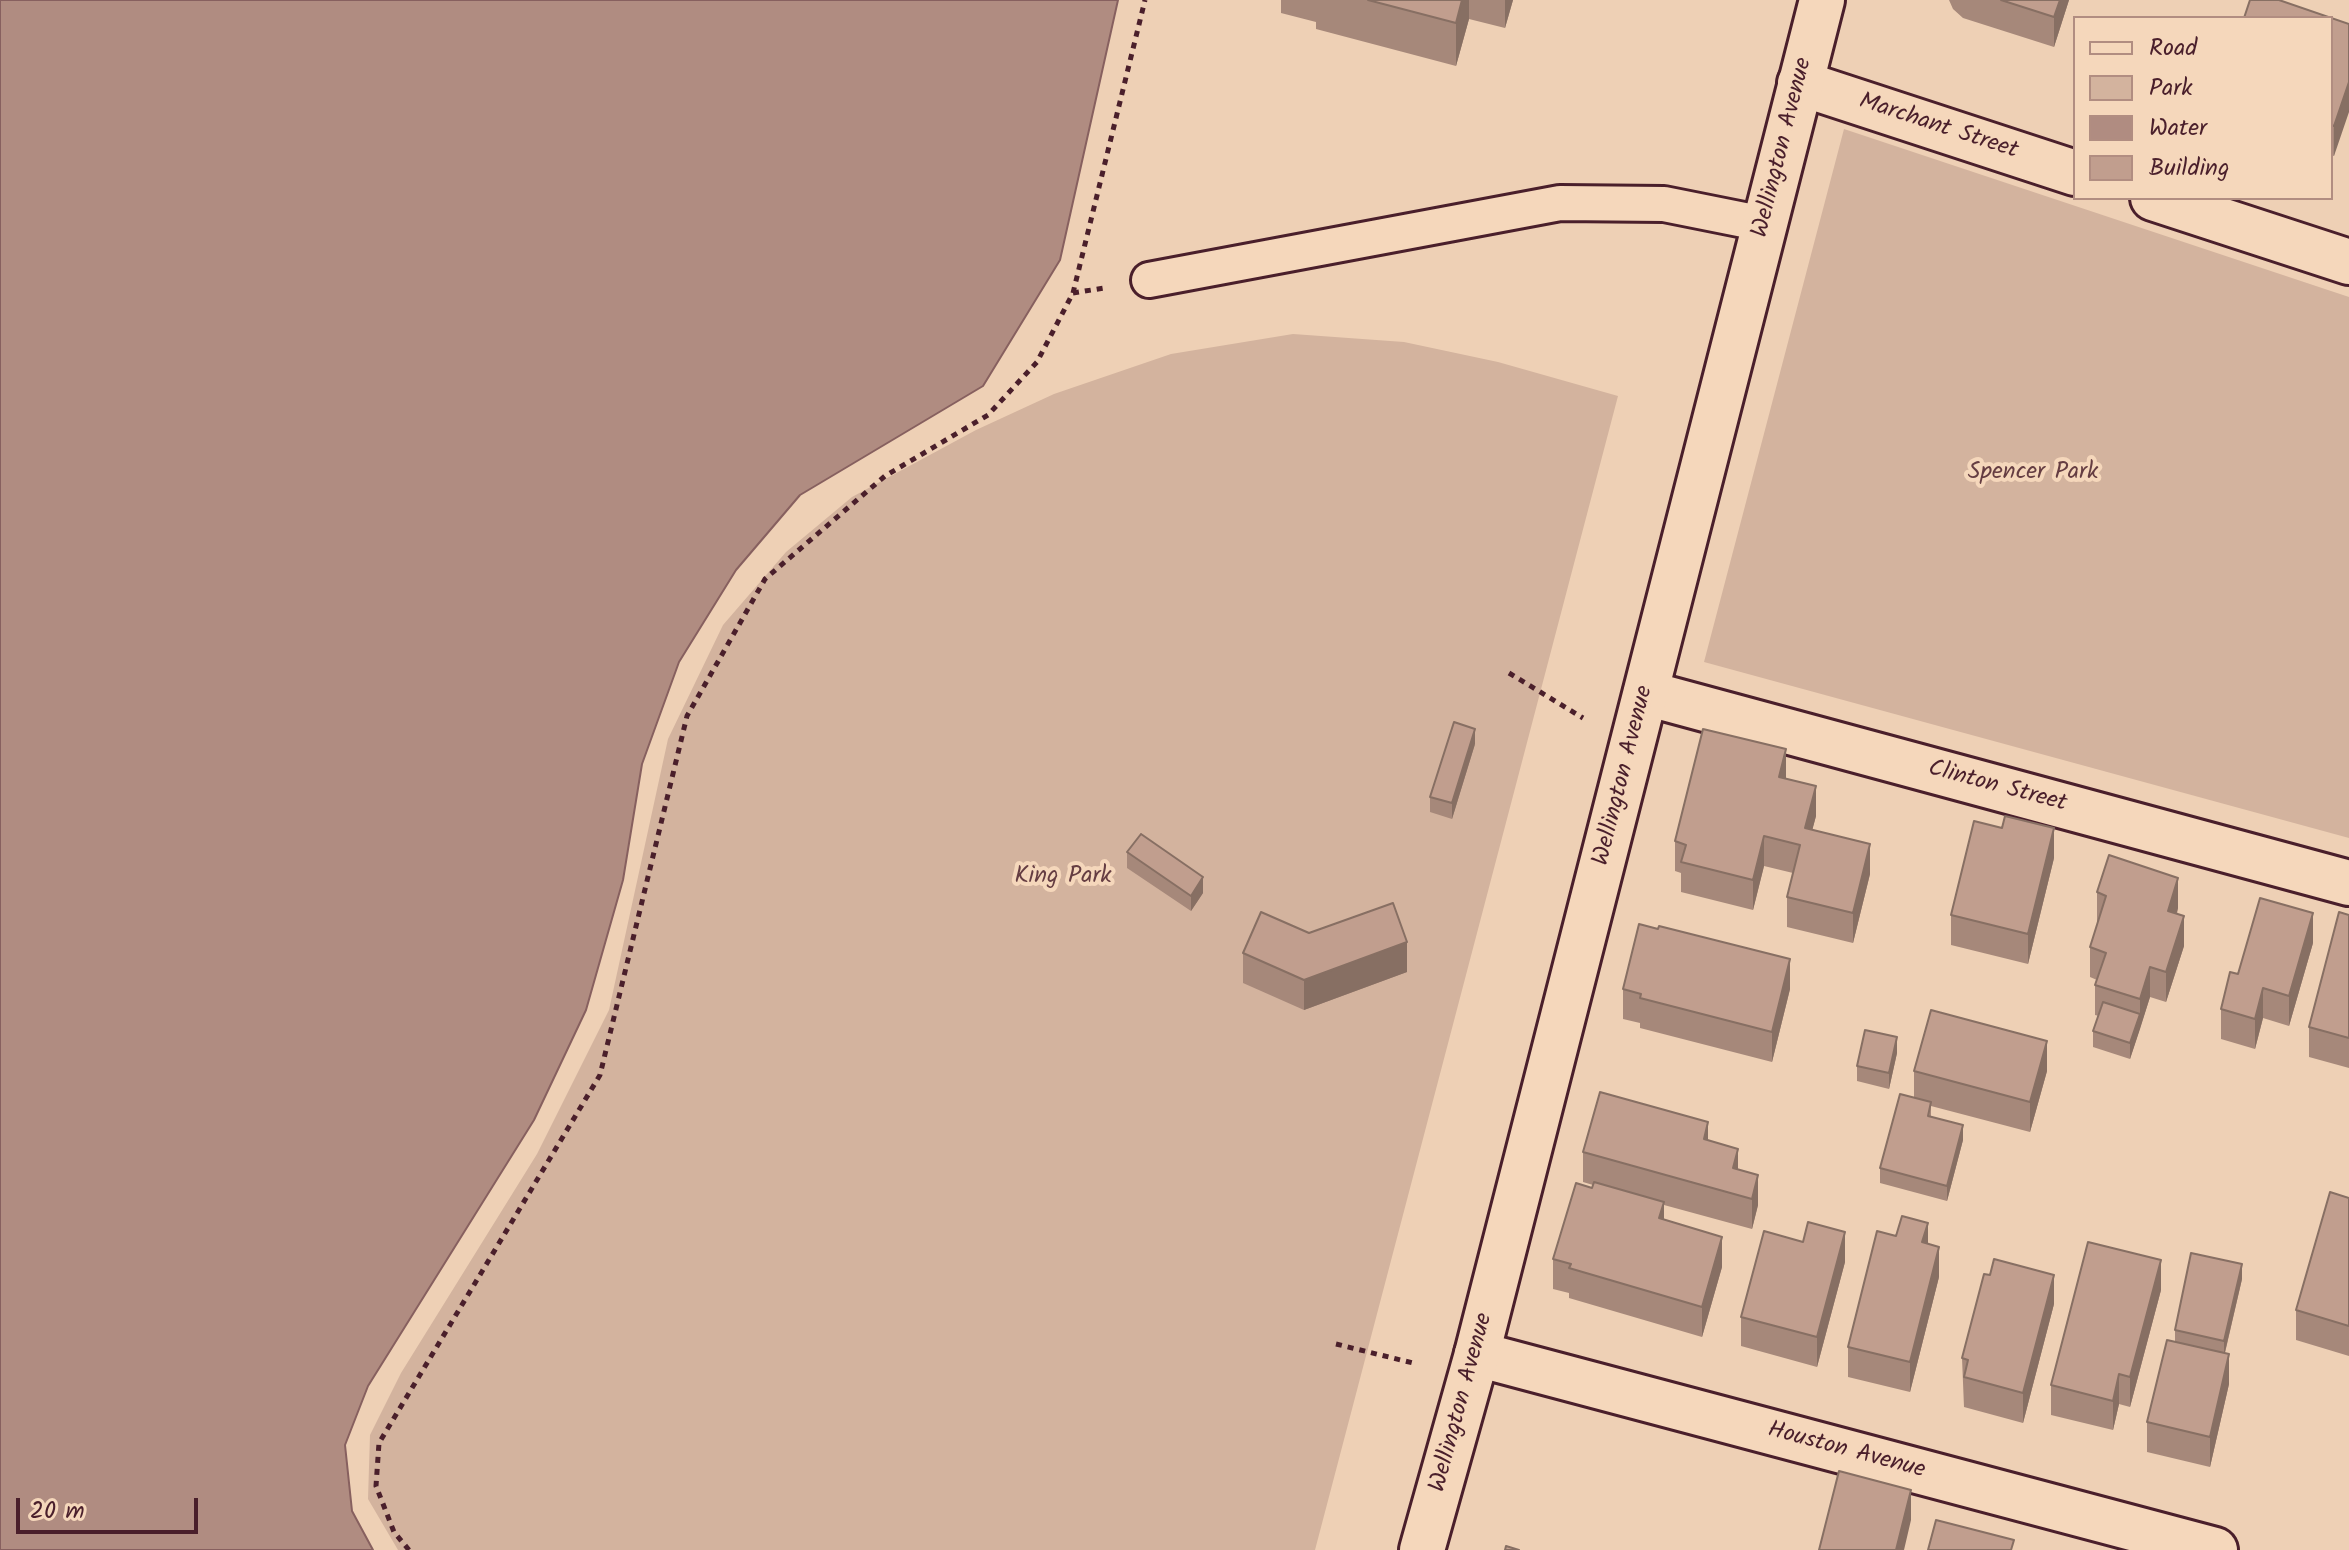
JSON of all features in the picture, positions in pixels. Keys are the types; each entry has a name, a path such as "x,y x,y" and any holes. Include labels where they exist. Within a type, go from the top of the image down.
{"street":[{"name":"Wellington Avenue","path":"1422,1550 1474,1366 1822,0"},
{"name":"Marchant Street","path":"1800,83 2073,172"},
{"path":"2159,200 2349,262"},
{"name":"Clinton Street","path":"1646,693 2349,883"},
{"name":"Houston Avenue","path":"1474,1366 2215,1550"}],"lane":[{"path":"1149,280 1560,203 1664,204 1764,224"}],"path":[{"path":"409,1550 394,1532 376,1486 379,1443 600,1075 687,716 765,579 885,476 988,415 1037,362 1073,293 1145,0"},
{"path":"1509,673 1632,747"},
{"path":"1336,1344 1474,1366"}],"green space":[{"name":"Spencer Park","path":"1844,129 2349,297 2349,838 1704,662"},
{"name":"King Park","path":"1293,334 1404,342 1498,362 1618,396 1315,1550 398,1550 368,1499 370,1435 401,1373 537,1154 609,1010 668,739 723,625 786,552 852,497 976,430 1054,394 1171,354"}],"water":[{"path":"0,0 1118,0 1060,260 983,386 800,495 736,570 679,662 642,764 623,880 586,1010 534,1120 368,1386 345,1445 352,1511 373,1550 0,1550"}],"building":[{"path":"1368,0 1462,0 1456,23"},
{"path":"2001,0 2060,0 2054,17"},
{"path":"2250,0 2279,0 2326,16 2245,16"},
{"path":"2333,19 2349,24 2349,82 2334,126"},
{"path":"1454,722 1475,729 1452,803 1430,797"},
{"path":"1703,729 1786,749 1779,777 1816,786 1805,828 1870,844 1853,913 1787,897 1800,845 1764,836 1753,880 1681,862 1686,845 1675,841"},
{"path":"2005,816 2054,828 2028,934 1951,915 1974,821 2002,828"},
{"path":"1141,834 1203,877 1191,896 1127,852"},
{"path":"2109,855 2178,878 2168,911 2184,916 2166,972 2150,967 2140,999 2095,985 2106,953 2090,947 2106,896 2097,892"},
{"path":"2260,898 2313,913 2289,996 2263,988 2255,1019 2221,1009 2230,972 2238,974"},
{"path":"1393,903 1407,942 1304,980 1243,953 1261,912 1309,933"},
{"path":"2339,912 2349,915 2349,1038 2309,1027"},
{"path":"1639,924 1658,929 1659,926 1790,959 1772,1032 1640,998 1641,994 1623,989"},
{"path":"2103,1002 2140,1014 2130,1043 2093,1031"},
{"path":"1931,1010 2047,1041 2030,1102 1914,1071"},
{"path":"1865,1030 1897,1037 1889,1073 1857,1066"},
{"path":"1600,1092 1708,1122 1704,1139 1738,1149 1733,1168 1758,1175 1752,1199 1583,1152"},
{"path":"1900,1094 1931,1102 1928,1116 1963,1125 1947,1186 1880,1168"},
{"path":"1594,1182 1664,1202 1659,1218 1722,1237 1702,1307 1569,1268 1571,1264 1553,1259 1576,1183 1592,1188"},
{"path":"2330,1192 2349,1198 2349,1326 2296,1310"},
{"path":"1902,1216 1928,1223 1922,1242 1939,1247 1910,1362 1848,1347 1877,1231 1896,1236"},
{"path":"1808,1222 1845,1232 1817,1337 1741,1317 1764,1231 1803,1242"},
{"path":"2088,1242 2161,1260 2130,1377 2119,1374 2113,1401 2051,1385"},
{"path":"2191,1253 2242,1264 2224,1341 2175,1330"},
{"path":"1994,1259 2054,1275 2023,1393 1964,1377 1968,1360 1962,1358 1984,1274 1990,1275"},
{"path":"2167,1340 2229,1354 2210,1437 2147,1422"},
{"path":"1839,1471 1911,1490 1896,1550 1819,1550"},
{"path":"1936,1520 2014,1540 2011,1550 1928,1550"}]}
